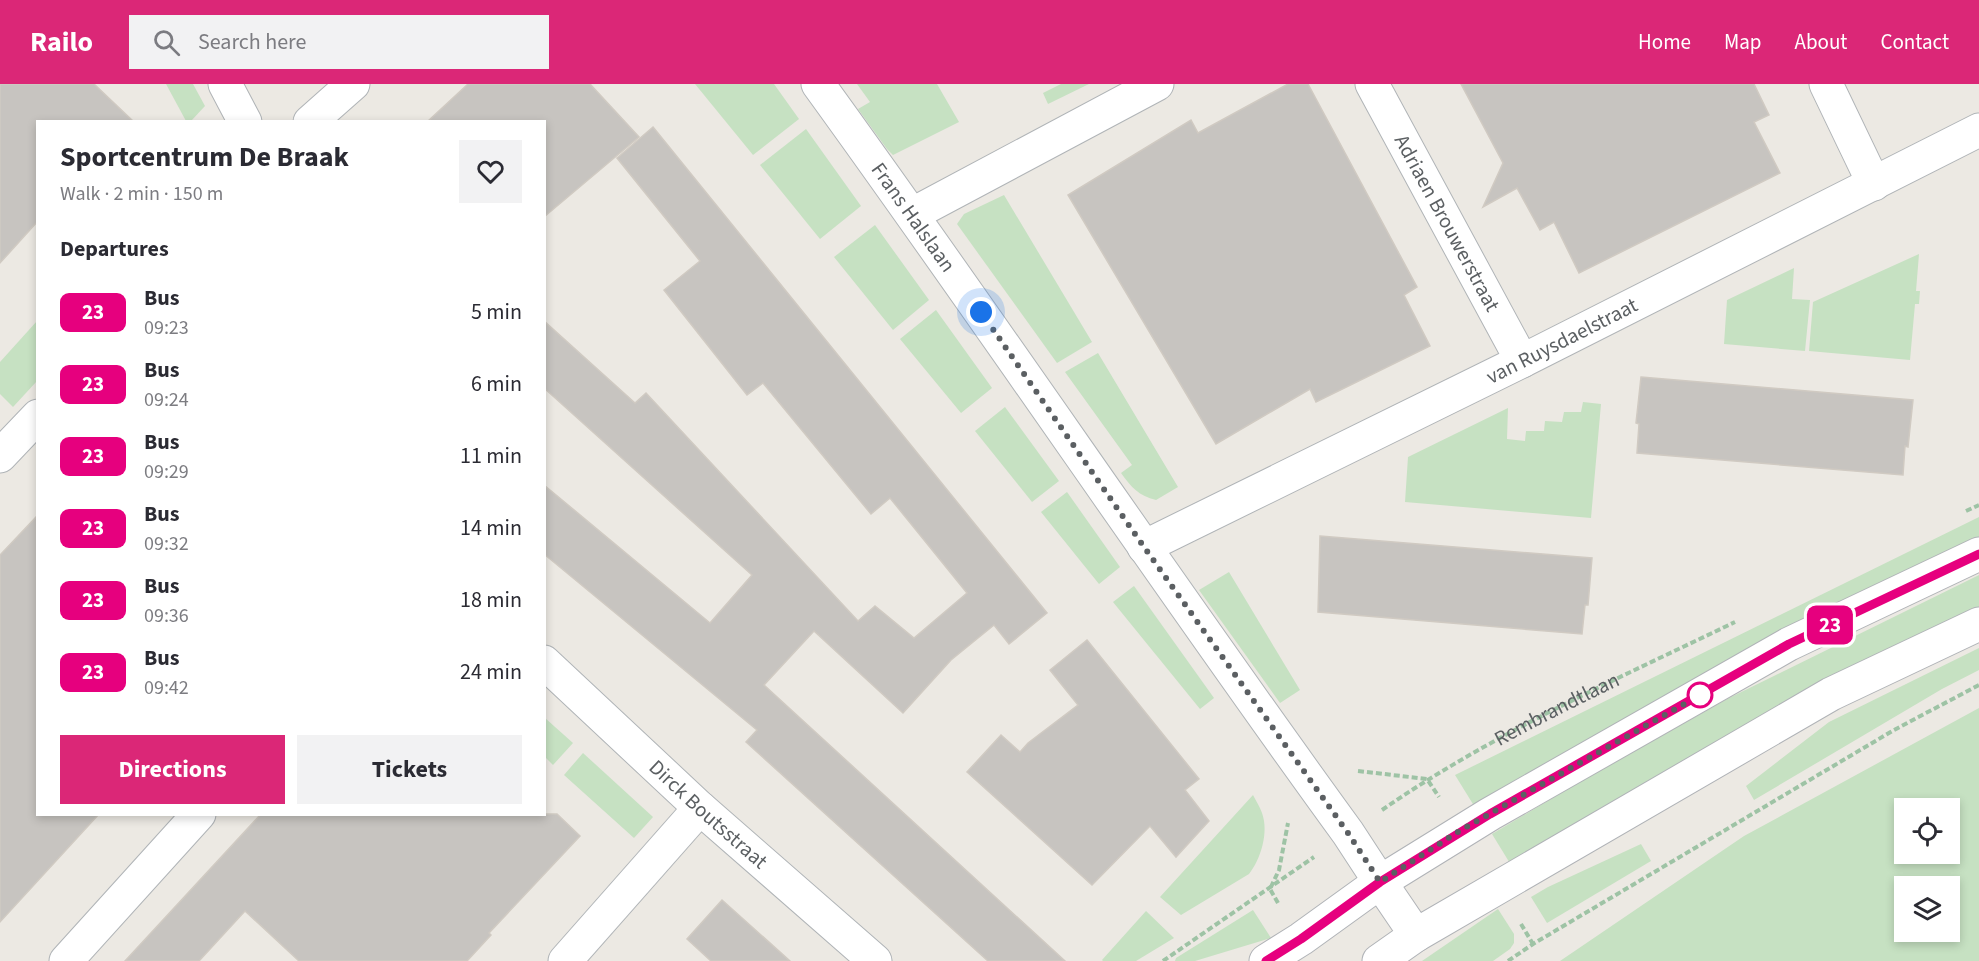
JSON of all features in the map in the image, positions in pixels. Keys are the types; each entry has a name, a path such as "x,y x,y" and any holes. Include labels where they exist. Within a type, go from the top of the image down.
{"street":[{"path":"225,84 245,120"},
{"path":"312,120 353,84"},
{"name":"Frans Halslaan","path":"818,84 913,214 1144,547 1348,833 1380,882"},
{"path":"913,214 1157,84"},
{"name":"Adriaen Brouwerstraat","path":"1371,84 1522,361"},
{"path":"1826,84 1874,184"},
{"name":"van Ruysdaelstraat","path":"1144,547 1522,361 1979,130"},
{"path":"0,456 36,418"},
{"path":"1266,961 1301,939 1380,882 1461,830 1789,644 1979,554"},
{"path":"1378,961 1416,935 1831,693 1979,624"},
{"name":"Dirck Boutsstraat","path":"546,664 700,808 875,961"},
{"path":"565,961 700,808"},
{"path":"66,961 197,816"},
{"path":"1380,882 1416,935"}],"path":[{"path":"1957,516 1979,505"},
{"name":"Rembrandtlaan","path":"1163,961 1427,779 1547,712 1741,619"},
{"path":"1508,961 1894,730 1979,685"},
{"path":"1290,812 1279,870 1270,889 1301,939"}],"green space":[{"path":"166,84 193,84 205,106 192,120 185,120"},
{"path":"695,84 774,84 799,119 753,155"},
{"path":"857,84 937,84 959,122 893,155 858,109 870,102"},
{"path":"1061,84 1089,84 1048,104 1043,93"},
{"path":"806,129 861,206 820,239 760,165"},
{"path":"1004,195 1092,342 1057,363 957,224 964,214"},
{"path":"875,225 929,300 893,330 834,257"},
{"path":"1919,254 1916,291 1920,291 1919,304 1915,304 1910,360 1809,351 1813,302"},
{"path":"1794,268 1792,299 1810,300 1805,351 1724,344 1727,300"},
{"path":"936,310 992,388 961,413 900,339"},
{"path":"36,322 36,382 13,407 0,394 0,362"},
{"path":"1098,353 1178,487 1156,500 1145,496 1128,483 1121,473 1132,465 1065,372"},
{"path":"1583,402 1601,404 1591,518 1405,502 1408,457 1508,408 1507,439 1525,441 1526,431 1544,431 1545,421 1562,422 1564,412 1581,412"},
{"path":"1005,407 1059,481 1032,502 975,431"},
{"path":"1067,492 1120,567 1099,584 1041,512"},
{"path":"1979,517 1979,540 1476,809 1455,775"},
{"path":"1229,572 1300,690 1280,703 1199,590"},
{"path":"1979,575 1979,613 1511,865 1492,834 1591,775 1729,698"},
{"path":"1134,586 1214,698 1200,709 1113,602"},
{"path":"1979,648 1979,670 1942,689 1754,800 1746,786 1829,722"},
{"path":"1979,708 1979,961 1560,961 1744,836"},
{"path":"546,719 573,743 553,765 546,758"},
{"path":"583,753 653,817 634,838 564,775"},
{"path":"1253,795 1262,813 1265,828 1263,845 1253,868 1249,874 1181,915 1160,897"},
{"path":"1641,844 1651,861 1547,923 1531,897"},
{"path":"1498,909 1514,934 1514,943 1510,949 1493,961 1422,961"},
{"path":"1253,910 1271,938 1195,961 1175,961 1176,958"},
{"path":"1146,911 1174,938 1136,961 1103,961 1102,960"}],"building":[{"path":"0,84 94,84 132,120 36,120 36,223 0,263"},
{"path":"468,84 590,84 639,137 546,215 546,120 429,120"},
{"path":"1288,84 1308,84 1417,287 1404,295 1430,346 1316,402 1310,389 1216,444 1068,195 1191,120 1198,133"},
{"path":"1461,84 1754,84 1769,115 1754,122 1780,173 1579,273 1554,222 1540,230 1517,188 1483,207 1503,163"},
{"path":"653,127 1047,613 1009,644 994,625 951,660 903,713 814,631 764,685 1065,961 988,961 746,742 757,730 546,556 546,487 710,623 752,575 546,390 546,323 635,403 646,393 858,621 875,606 914,638 967,593 890,498 871,514 763,383 747,395 664,290 700,261 617,158"},
{"path":"1641,377 1913,400 1908,447 1905,446 1903,475 1637,453 1639,424 1636,423"},
{"path":"36,517 36,816 97,816 0,922 0,555"},
{"path":"1320,536 1592,558 1588,605 1585,605 1582,634 1318,612"},
{"path":"1087,640 1199,779 1185,790 1209,821 1176,857 1150,826 1092,885 967,772 1001,735 1020,752 1028,743 1078,705 1050,670"},
{"path":"546,814 557,814 580,836 489,933 491,935 467,961 299,961 245,911 199,961 125,961 259,816 546,816"},
{"path":"722,900 790,961 711,961 687,939"}],"bus line":[{"name":"23","path":"1266,961 1301,939 1380,882 1461,830 1789,644 1979,554"}],"route":[{"path":"981,312 1144,547 1264,713 1380,882 1461,830 1709,690 1700,695"}]}
